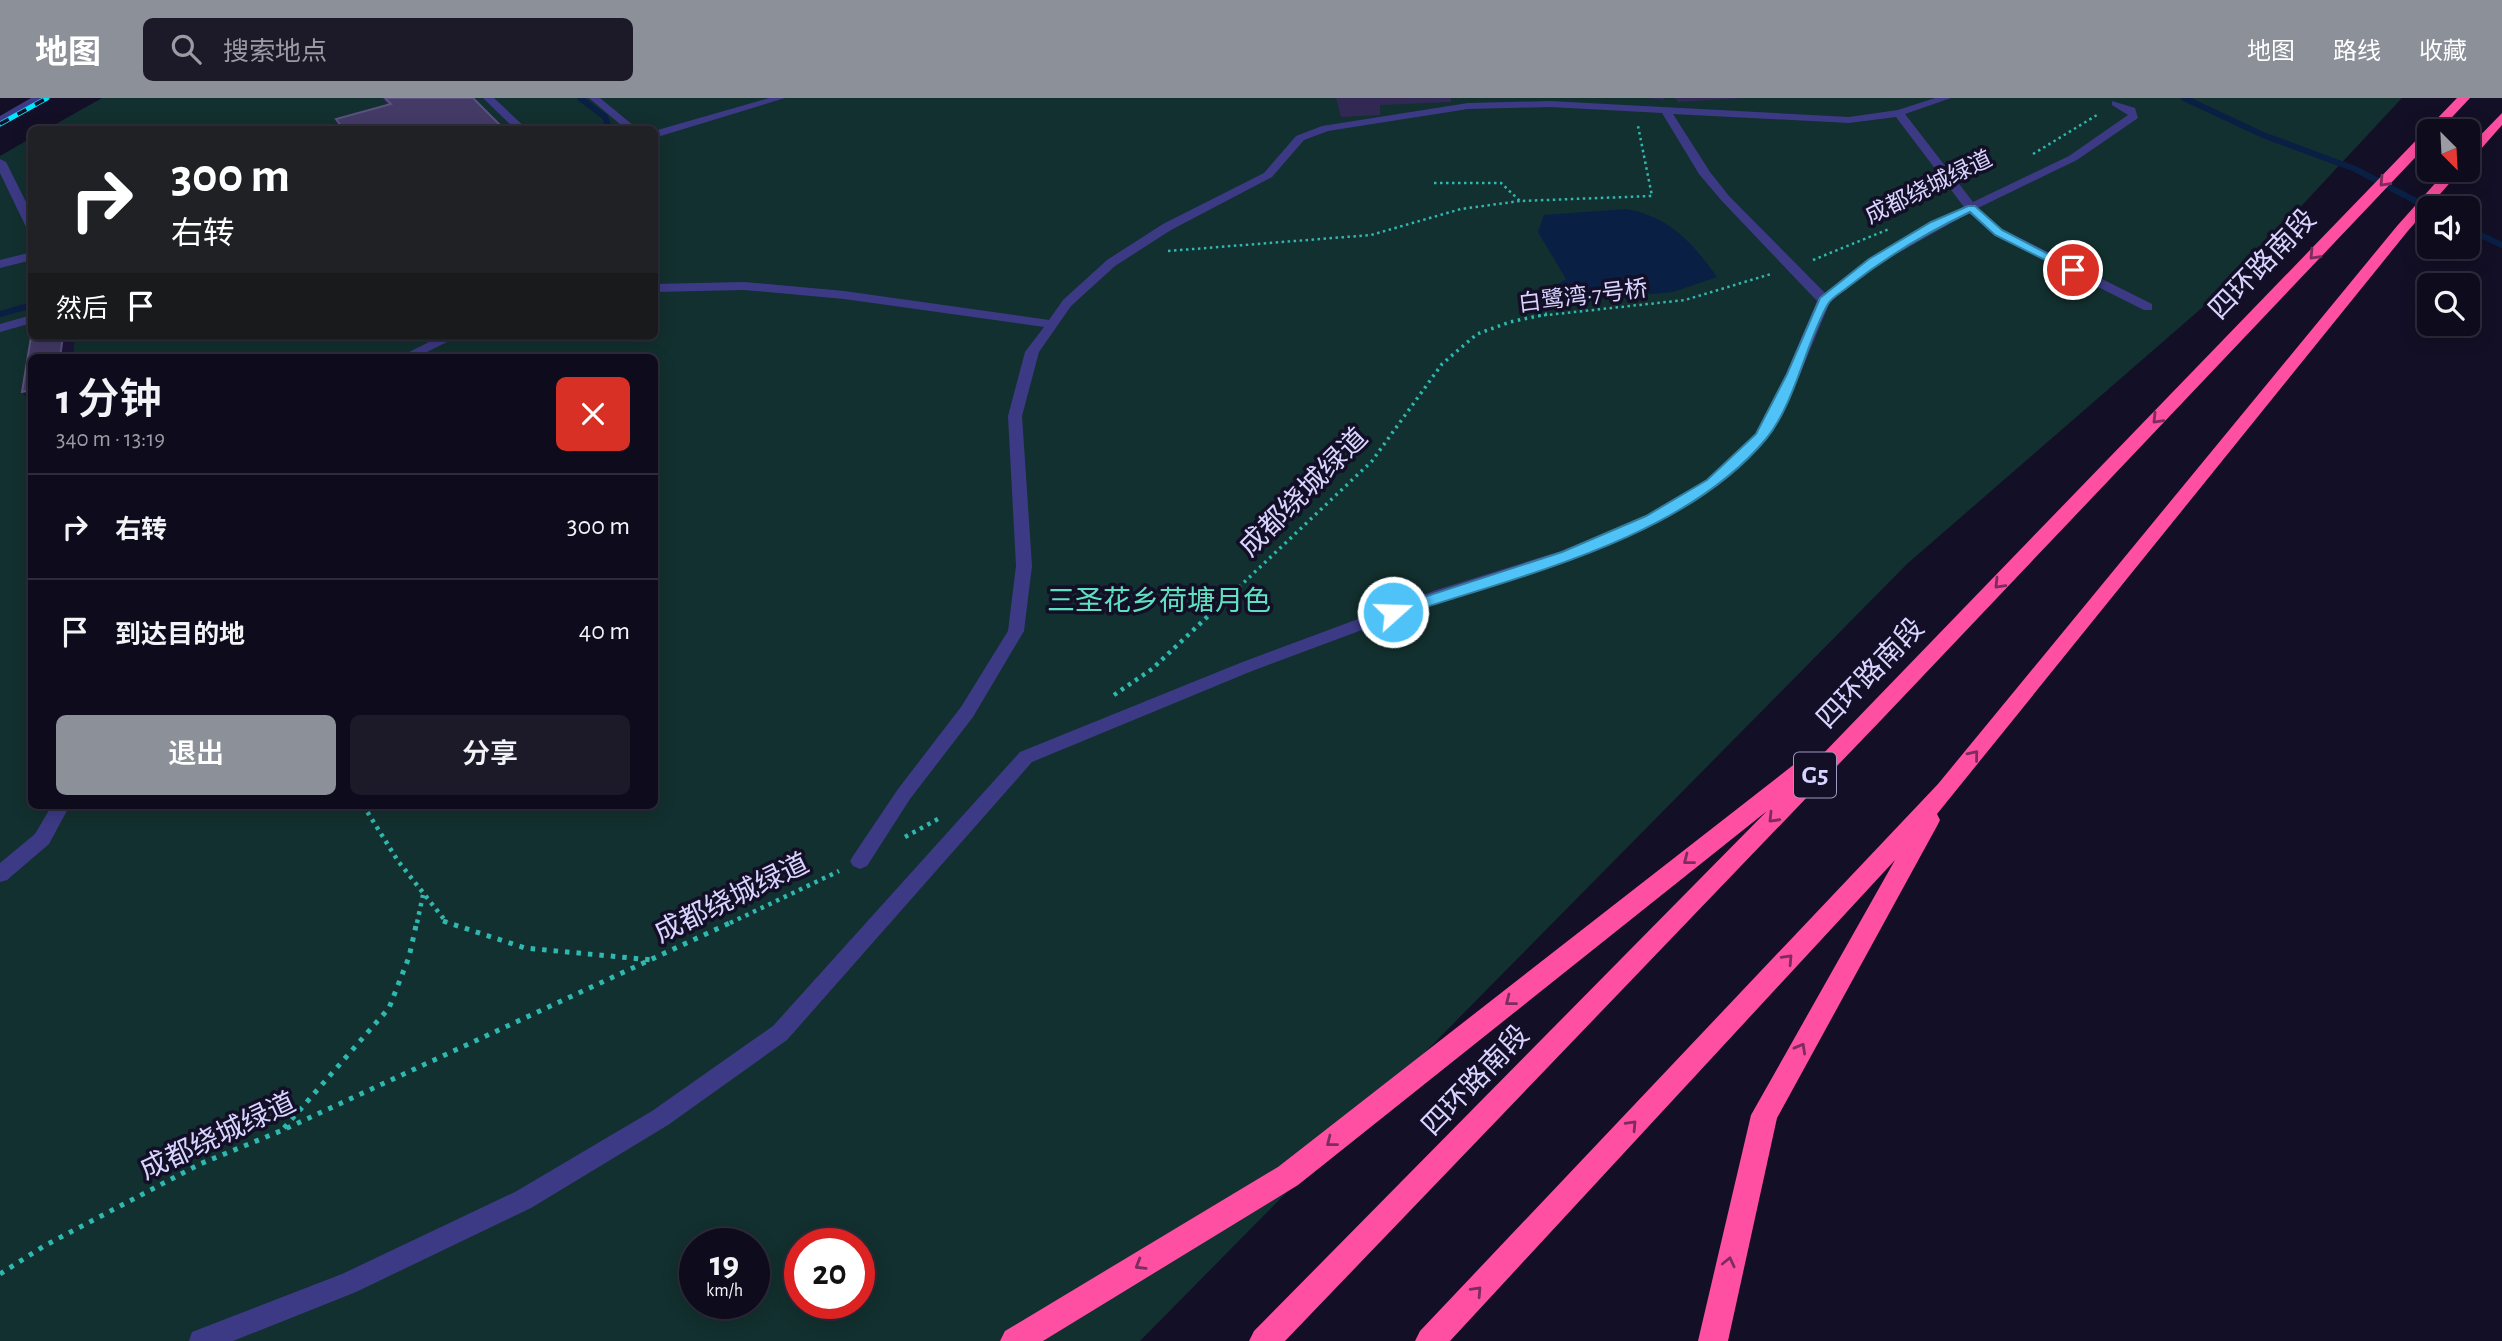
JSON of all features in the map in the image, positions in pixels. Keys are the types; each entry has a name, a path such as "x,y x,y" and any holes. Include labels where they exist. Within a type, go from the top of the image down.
{"highway":[{"name":"四环路南段","path":"2444,119 2464,98"},
{"path":"2480,142 2502,117"},
{"name":"四环路南段","path":"1264,1341 1877,712 2417,148"},
{"path":"1430,1341 1946,790 2443,182"},
{"path":"1015,1341 1288,1176 1877,712"},
{"path":"1713,1335 1764,1115 1946,790"}],"street":[{"path":"0,120 39,98"},
{"path":"488,98 519,126"},
{"path":"594,98 629,126"},
{"path":"658,134 780,98"},
{"path":"860,862 904,794 967,712 1016,631 1024,566 1015,416 1032,352 1067,303 1123,255 1167,227 1268,175 1300,138 1326,128 1468,106 1549,104 1615,104 1666,111 1849,120 1899,113 1946,98"},
{"path":"201,1341 348,1284 523,1200 660,1118 780,1033 1026,757 1272,657 1441,594 1567,555 1650,520 1712,483 1762,436 1793,374 1824,300 1873,261 1935,225 2073,158 2134,117 2131,110 2116,103"},
{"path":"1666,111 1705,174 1824,300"},
{"path":"1899,113 1971,208 1998,232 2148,307"},
{"path":"0,162 28,219"},
{"path":"0,264 28,257"},
{"path":"658,288 744,286 782,289 1052,324"},
{"path":"0,328 28,320"},
{"path":"412,354 443,340"},
{"path":"0,874 42,839 59,809"}],"path":[{"name":"成都绕城绿道","path":"2022,160 2116,103"},
{"path":"1123,255 1371,235 1461,209 1520,201 1652,196 1638,125"},
{"path":"1434,183 1501,183 1520,201"},
{"name":"成都绕城绿道","path":"1736,284 1791,268 1893,227"},
{"name":"白鹭湾·7号桥","path":"1395,431 1442,364 1455,349 1477,334 1510,322 1549,314 1685,300 1736,284"},
{"name":"成都绕城绿道","path":"1106,701 1162,659 1373,461 1395,431"},
{"path":"366,809 444,922 525,948 653,960"},
{"name":"成都绕城绿道","path":"0,1274 44,1246 200,1164 283,1130 653,960 860,862 949,811"},
{"path":"283,1130 389,1009 409,957 423,894"}],"green space":[{"name":"三圣花乡荷塘月色","path":"102,98 2402,98 2226,287 1907,564 1140,1341 0,1341 0,156 28,140 28,340 658,340 658,126 52,126"}],"water":[{"path":"1626,209 1655,218 1679,233 1717,277 1673,292 1550,303 1554,287 1566,279 1538,232 1544,215"}],"building":[{"path":"385,98 473,98 500,125 341,126 336,119 391,104"},
{"path":"31,340 62,340 60,354 28,354"},
{"path":"28,355 28,391 22,392"}],"waterway":[{"path":"580,98 605,117 608,126"},
{"path":"2184,98 2263,135 2355,169 2417,202"},
{"path":"2480,235 2502,245"},
{"path":"0,314 28,306"}],"railway":[{"path":"0,124 47,98"}],"route":[{"path":"1393,612 1441,594 1567,555 1650,520 1712,483 1762,436 1793,374 1824,300 1873,261 1935,225 1971,208 1998,232 2073,270"}]}
